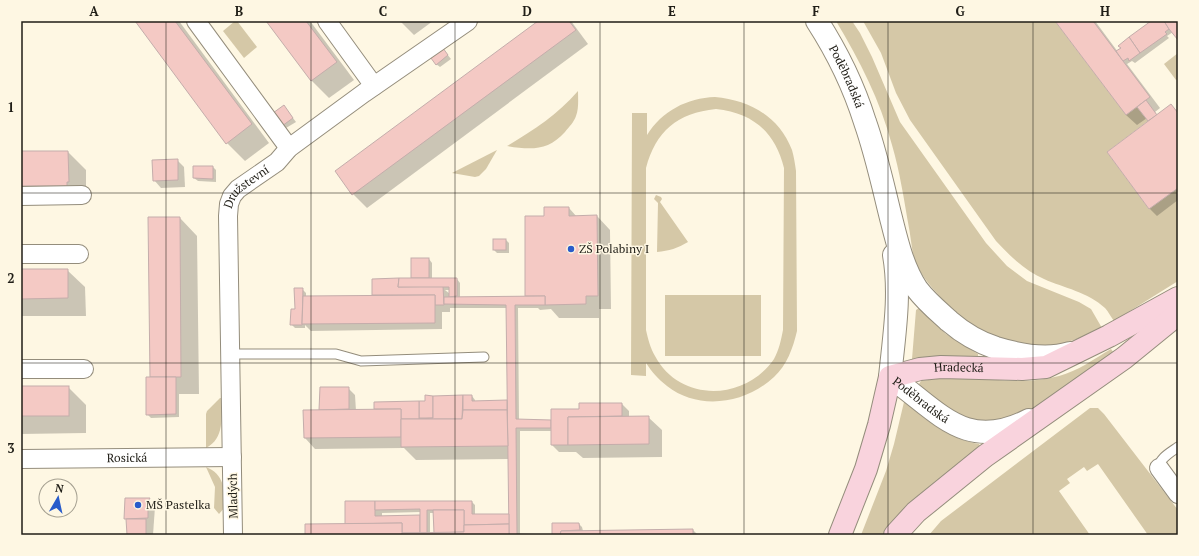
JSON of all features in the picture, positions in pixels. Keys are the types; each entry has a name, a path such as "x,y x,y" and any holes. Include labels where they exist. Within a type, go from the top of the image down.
{"main road":[{"name":"Hradecká","path":"890,377 920,369 941,367 960,366 1001,369 1039,368 1053,364 1085,348 1178,298"},
{"path":"895,535 916,512 985,456 1124,358 1178,314"},
{"path":"840,535 866,469 877,432 890,377"}],"street":[{"path":"196,21 289,148"},
{"path":"327,21 374,86"},
{"name":"Poděbradská","path":"817,21 832,46 855,94 866,122 896,239 911,277 918,290 958,328 987,345 1023,354 1056,356 1069,354 1085,348"},
{"name":"Družstevní","path":"232,457 228,216 229,204 232,196 238,189 277,162 289,148 462,23"},
{"name":"Poděbradská","path":"882,182 895,257 896,280 895,327 890,377 953,424 968,430 979,432 994,432 1015,427 1066,398"},
{"path":"21,196 82,196"},
{"path":"21,254 79,254"},
{"path":"21,369 84,369"},
{"name":"Rosická","path":"21,459 232,457"},
{"name":"Mladých","path":"232,457 234,535"},
{"path":"1158,468 1178,494"}],"lane":[{"path":"230,354 336,354 361,361 484,357"},
{"path":"1158,468 1161,460 1178,447"}],"shaded area":[{"path":"237,21 257,47 244,58 223,31"},
{"path":"836,21 852,21 872,57 900,122 986,243 1007,266 1027,281 1079,302 1091,309 1102,328 1060,344 1043,346 1011,342 996,337 968,322 935,292 921,273 915,259 902,186 895,155 882,112 861,66"},
{"path":"863,21 1055,21 1126,115 1137,107 1148,121 1107,152 1149,209 1178,188 1178,281 1114,321 1105,308 1091,298 1037,276 1018,263 996,241 910,120 896,93 881,53"},
{"path":"1178,53 1178,79 1176,80 1164,64"},
{"path":"578,91 578,107 575,118 559,138 546,146 539,148 507,146 545,122"},
{"path":"715,97 740,102 751,106 771,119 786,138 792,150 796,171 797,331 794,344 783,367 774,377 750,393 722,401 693,399 680,394 661,381 646,363 646,376 631,375 632,113 647,113 647,135 660,119 676,107 705,98","holes":["716,109 741,115 760,126 775,144 784,168 783,330 776,356 762,373 747,383 730,389 713,391 696,389 680,382 666,371 655,356 648,340 646,330 646,168 650,155 656,144 662,134 670,126 679,120 702,111"]},
{"path":"497,150 486,169 479,176 475,177 452,173"},
{"path":"656,195 661,197 662,199 660,202 688,242 673,249 657,252 658,203 654,199"},
{"path":"665,295 761,295 761,356 665,356"},
{"path":"919,308 946,334 978,354 978,356 939,356 912,359 916,310"},
{"path":"1111,349 1116,356 1083,380 1046,404 1026,413 1006,419 986,421 966,418 956,414 932,397 919,384 921,381 948,378 1012,381 1047,379 1073,371"},
{"path":"220,398 222,398 221,427 216,439 206,448 206,414 207,411"},
{"path":"904,402 940,429 968,442 979,444 980,446 941,477 917,499 883,535 861,535 886,471"},
{"path":"1090,408 1098,408 1104,414 1178,510 1178,535 1148,535 1098,464 1087,471 1084,467 1067,479 1070,483 1059,491 1090,535 929,535 941,521"},
{"path":"206,467 217,474 224,489 225,507 219,514 214,508 215,487"}],"building":[{"path":"135,21 175,21 252,124 226,144"},
{"path":"266,21 306,21 337,62 311,81"},
{"path":"538,21 569,21 576,30 352,195 335,171"},
{"path":"1055,21 1093,21 1150,97 1126,115"},
{"path":"1151,21 1164,21 1169,29 1165,32 1167,34 1140,53 1129,37"},
{"path":"1164,21 1178,21 1178,40 1169,29"},
{"path":"1129,37 1140,53 1129,61 1128,58 1123,61 1116,51 1121,48 1118,46"},
{"path":"440,44 448,55 436,65 428,54"},
{"path":"1146,100 1157,115 1148,121 1137,107"},
{"path":"1171,104 1178,113 1178,188 1149,209 1107,152"},
{"path":"284,105 293,118 282,126 273,113"},
{"path":"21,151 68,151 69,182 67,182 67,186 21,186"},
{"path":"178,159 178,180 153,181 152,160"},
{"path":"193,166 213,166 213,179 193,178"},
{"path":"544,207 569,207 569,216 597,215 598,296 586,296 586,304 545,305 545,296 525,296 525,216 544,216"},
{"path":"148,217 180,217 181,377 150,377"},
{"path":"493,239 506,239 506,250 493,250"},
{"path":"411,258 429,258 429,278 411,278"},
{"path":"21,269 68,269 68,298 21,299"},
{"path":"399,278 398,287 443,286 444,305 435,305 435,295 372,295 372,279"},
{"path":"399,278 457,278 457,296 449,297 449,287 398,287"},
{"path":"294,288 303,288 302,325 290,325 291,309 295,309"},
{"path":"435,295 435,323 302,324 303,296"},
{"path":"545,296 545,305 515,305 516,419 551,420 551,428 516,428 517,534 552,535 509,535 506,305 444,304 444,297"},
{"path":"146,377 176,377 176,414 146,415"},
{"path":"21,386 69,386 69,416 21,416"},
{"path":"320,387 349,387 349,409 319,410"},
{"path":"425,395 433,396 433,418 419,418 419,401 425,401"},
{"path":"463,395 462,419 419,419 433,418 433,396"},
{"path":"463,395 472,395 472,401 507,400 507,410 463,410"},
{"path":"419,401 419,419 401,419 401,409 374,409 374,402"},
{"path":"579,403 622,403 622,416 568,417 568,445 551,445 551,409 579,409"},
{"path":"401,409 401,437 304,438 303,410"},
{"path":"463,410 507,410 508,446 401,447 401,419 462,419"},
{"path":"649,416 649,444 568,445 568,417"},
{"path":"125,498 150,498 148,500 148,518 124,519"},
{"path":"345,501 375,501 375,516 420,515 420,533 402,533 402,523 345,524"},
{"path":"375,501 472,501 472,514 509,514 509,524 464,525 464,510 427,510 427,533 420,533 420,509 375,510"},
{"path":"433,510 464,510 464,532 434,533"},
{"path":"126,519 146,519 146,535 127,535"},
{"path":"402,523 402,535 305,535 305,524"},
{"path":"552,523 579,523 580,530 561,531 560,535 552,535"},
{"path":"509,524 509,535 402,535 402,533 464,532 464,525"},
{"path":"693,529 693,535 560,535 561,531"}],"place":[{"name":"ZŠ Polabiny I","path":"571,249"},
{"name":"MŠ Pastelka","path":"138,505"}]}
